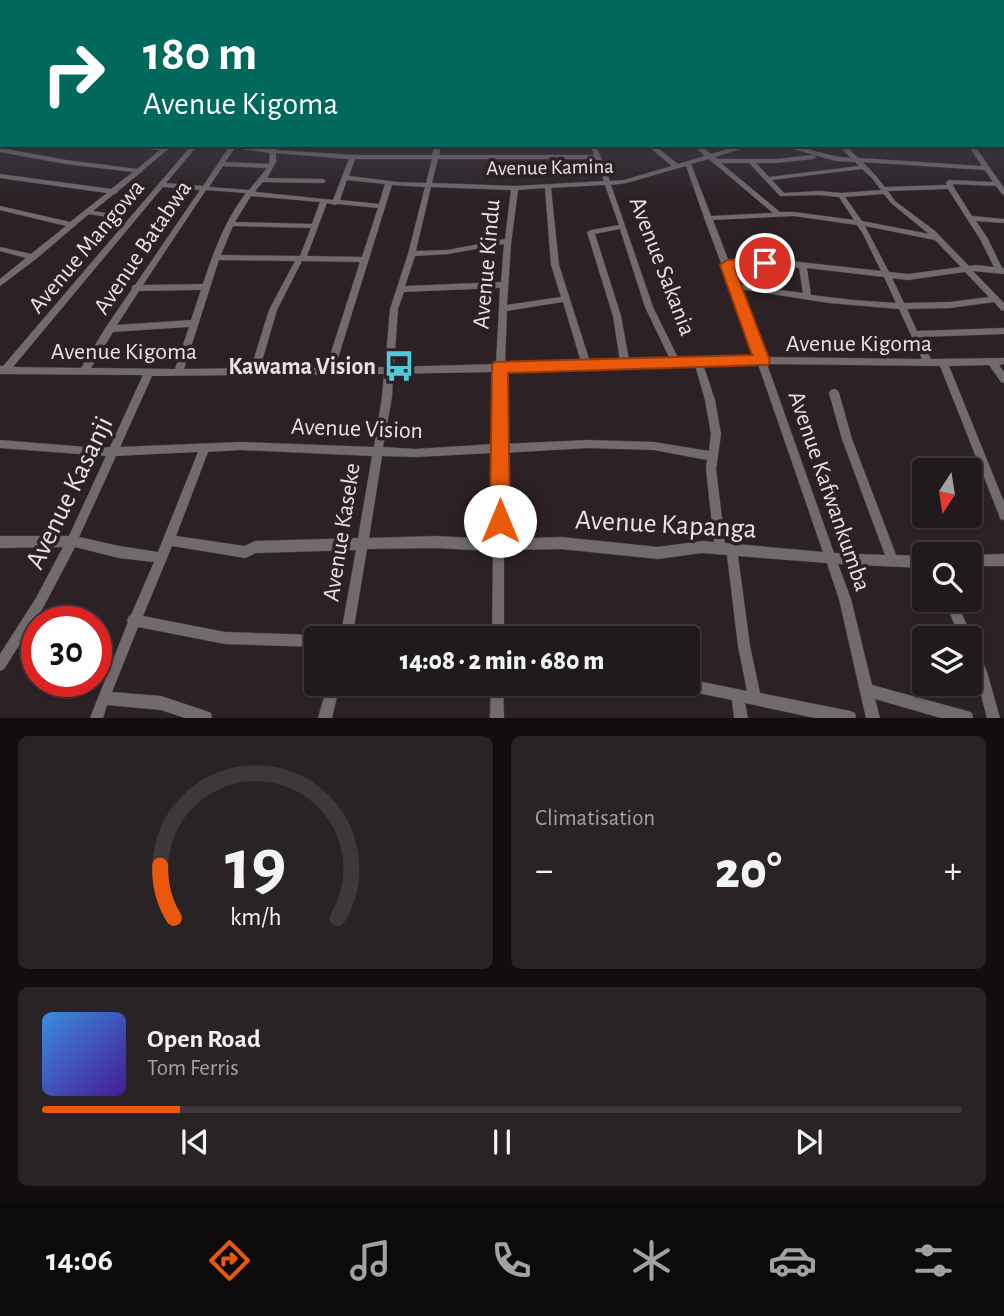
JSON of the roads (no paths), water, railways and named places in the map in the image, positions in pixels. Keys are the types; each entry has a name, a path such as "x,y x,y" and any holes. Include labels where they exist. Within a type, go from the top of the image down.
{"street":[{"path":"1,147 66,162 140,171"},
{"path":"0,283 168,147"},
{"name":"Avenue Mangowa","path":"2,370 193,147"},
{"name":"Avenue Batabwa","path":"84,371 135,288 186,218 230,147"},
{"path":"252,147 353,157 597,157"},
{"path":"335,155 338,147"},
{"name":"Avenue Kaseke","path":"348,626 390,370 393,316 412,254 438,147"},
{"name":"Avenue Sakania","path":"594,147 649,307 676,363"},
{"path":"653,147 683,166"},
{"path":"699,147 777,213"},
{"name":"Avenue Kamina","path":"346,178 389,183 515,188 607,184 630,181 714,159 742,147"},
{"path":"789,147 818,156"},
{"path":"843,147 904,213 936,238 1004,308"},
{"path":"972,147 1004,193"},
{"path":"179,371 218,257 244,201 271,166 275,156 273,148"},
{"path":"714,159 751,161 818,156 987,168"},
{"path":"335,203 353,157"},
{"path":"751,161 782,195 841,195 950,187"},
{"path":"221,164 271,166"},
{"name":"Avenue Kafwankumba","path":"683,166 735,286 831,558 845,599 869,691 873,718"},
{"path":"766,179 864,167"},
{"path":"0,176 115,192"},
{"path":"262,180 323,181"},
{"path":"998,184 949,182 1002,271"},
{"path":"330,370 389,183"},
{"path":"163,185 381,206"},
{"path":"548,187 555,265 586,364"},
{"name":"Avenue Kindu","path":"498,626 503,285 515,188"},
{"path":"841,195 860,223 928,362"},
{"path":"255,371 273,310 301,258 324,202"},
{"path":"0,208 73,225"},
{"path":"89,212 111,216"},
{"path":"707,218 777,213 860,223 936,238"},
{"path":"970,218 1004,221"},
{"path":"232,224 314,226"},
{"path":"623,226 591,233 617,316 625,364"},
{"path":"412,254 448,252 507,240"},
{"path":"0,249 33,257"},
{"path":"218,257 364,260"},
{"path":"727,265 772,262 920,277 968,269 1002,271"},
{"path":"803,266 807,297"},
{"path":"401,289 503,285"},
{"path":"735,286 864,304 954,306 995,299"},
{"path":"135,288 207,287"},
{"path":"503,309 566,299"},
{"path":"109,329 195,323"},
{"path":"914,334 1004,331"},
{"name":"Avenue Sakania","path":"698,361 710,400 716,434 711,469 726,549"},
{"name":"Avenue Kigoma","path":"2,370 390,370 698,361 1004,361"},
{"path":"992,362 1004,379"},
{"path":"943,363 1004,515"},
{"name":"Avenue Kasanji","path":"0,665 40,601 72,541 149,372"},
{"path":"834,393 847,439 893,561"},
{"name":"Avenue Vision","path":"0,444 113,452 205,447 415,453 588,444 654,446 712,456"},
{"path":"96,718 133,620 170,540 205,447"},
{"name":"Avenue Kapanga","path":"170,540 244,552 265,547 435,542 500,545 572,543 658,553 702,547 912,562"},
{"path":"0,542 72,541 162,558"},
{"path":"726,549 755,698"},
{"path":"982,561 1004,560"},
{"path":"133,620 225,638 304,641"},
{"path":"982,676 994,718"},
{"path":"700,688 850,718"},
{"path":"869,691 967,718"},
{"path":"326,718 331,696"},
{"path":"497,696 497,718"},
{"path":"738,696 741,718"},
{"path":"103,698 168,704 206,718"}],"place":[{"name":"Kawama Vision","path":"399,366"}]}
